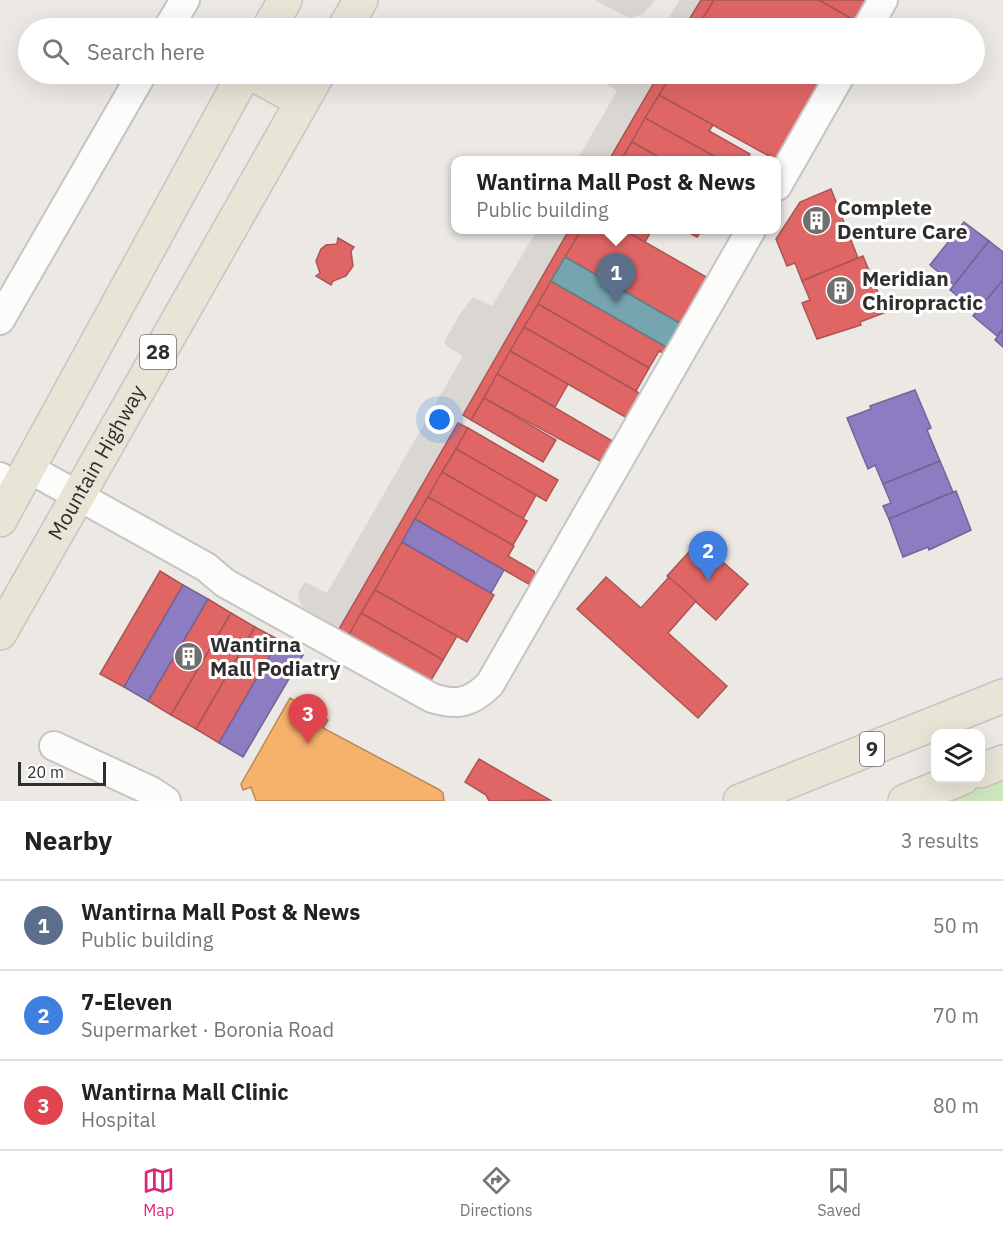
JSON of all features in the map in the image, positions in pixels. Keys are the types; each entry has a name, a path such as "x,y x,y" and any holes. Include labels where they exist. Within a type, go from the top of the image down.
{"main road":[{"path":"275,18 285,0"},
{"path":"350,18 361,0"},
{"path":"10,492 238,84"},
{"name":"Mountain Highway","path":"0,633 310,87"},
{"name":"9","path":"740,801 1003,696"},
{"path":"985,769 1003,762"},
{"path":"905,801 950,783"}],"street":[{"path":"174,18 185,0"},
{"path":"873,18 883,0"},
{"path":"0,320 136,84"},
{"path":"781,179 835,84"},
{"path":"10,492 77,495 206,567 225,583 432,698 460,704 477,697 490,684 749,234"},
{"path":"54,746 151,790 166,801"}],"green space":[{"path":"1003,762 1003,801 905,801 950,783 985,783 985,769"}],"shaded area":[{"path":"594,0 655,0 643,14 630,18"},
{"path":"680,0 709,0 699,18 668,18"},
{"path":"606,84 661,84 619,156 579,156 617,91"},
{"path":"535,234 575,234 344,632 302,607 298,598 299,591 305,582 327,593 463,356 444,342 460,314 473,297 492,306"}],"building: Shops":[{"path":"701,0 714,0 703,18 690,18"},
{"path":"714,0 819,0 851,18 703,18"},
{"path":"819,0 868,0 858,18 851,18"},
{"path":"653,84 666,84 623,156 611,156"},
{"path":"666,84 820,84 778,156 769,156 659,95"},
{"path":"659,95 713,125 709,131 750,154 749,156 714,156 645,118"},
{"path":"645,118 714,156 657,156 632,142"},
{"path":"632,142 657,156 623,156"},
{"name":"Complete Denture Care","path":"831,189 858,258 802,281 795,263 787,266 776,239 800,202"},
{"path":"567,234 579,234 471,420 463,415"},
{"path":"579,234 631,234 708,278 681,324 565,257"},
{"path":"631,234 650,234 645,242"},
{"path":"338,238 354,247 351,251 353,266 346,276 333,281 331,285 316,276 320,273 316,261 321,249 326,245 337,244"},
{"name":"Meridian Chiropractic","path":"863,256 886,312 860,322 861,325 817,339 802,303 810,300 802,281"},
{"path":"551,281 668,348 665,354 659,351 649,368 538,304"},
{"path":"538,304 649,368 636,391 524,327"},
{"path":"524,327 641,394 627,418 510,351"},
{"path":"510,351 568,384 555,407 497,374"},
{"path":"497,374 614,442 602,462 484,398"},
{"path":"484,398 556,440 543,462 471,420"},
{"path":"458,423 468,428 349,635 339,629"},
{"path":"468,428 558,480 546,501 456,449"},
{"path":"456,449 536,495 523,519 442,472"},
{"path":"442,472 527,521 513,545 428,497"},
{"path":"428,497 514,546 508,556 534,571 536,577 532,586 415,519"},
{"path":"699,541 748,584 716,620 667,576"},
{"path":"402,542 494,595 467,642 375,590"},
{"path":"160,571 183,585 124,687 100,674"},
{"path":"606,577 641,608 669,577 696,601 668,633 727,686 698,718 577,609"},
{"path":"375,590 457,636 443,660 361,613"},
{"name":"Wantirna Mall Podiatry","path":"208,599 231,613 171,715 148,701"},
{"path":"231,613 255,627 196,729 171,715"},
{"path":"361,613 443,660 430,682 349,635"},
{"path":"255,627 279,640 219,743 196,729"},
{"path":"479,759 550,800 489,801 486,795 465,782"}],"building: Offices":[{"path":"964,222 989,241 954,285 930,265"},
{"path":"989,241 1003,252 1003,280 977,312 950,290"},
{"path":"1003,280 1003,329 997,336 973,316"},
{"path":"1003,329 1003,347 995,340"},
{"path":"915,390 931,428 927,430 940,461 883,484 875,465 868,469 847,418 871,409 870,406"},
{"path":"940,461 953,492 889,519 883,506 891,503 883,484"},
{"path":"956,491 971,530 929,550 928,547 903,557 889,519"},
{"path":"415,519 504,570 491,593 402,542"},
{"path":"183,585 208,599 148,701 124,687"},
{"path":"279,640 303,655 243,757 219,743"}],"building: Health":[{"path":"290,698 328,720 323,728 438,789 443,793 444,801 256,801 251,787 243,790 241,784"}],"building: Public":[{"path":"565,257 681,324 668,348 551,281"}],"place":[{"name":"Complete Denture Care","path":"816,220"},
{"name":"Meridian Chiropractic","path":"841,291"},
{"name":"Wantirna Mall Post & News","path":"616,303"},
{"name":"7-Eleven","path":"708,581"},
{"name":"Wantirna Mall Podiatry","path":"189,657"},
{"name":"Wantirna Mall Clinic","path":"308,744"}]}
